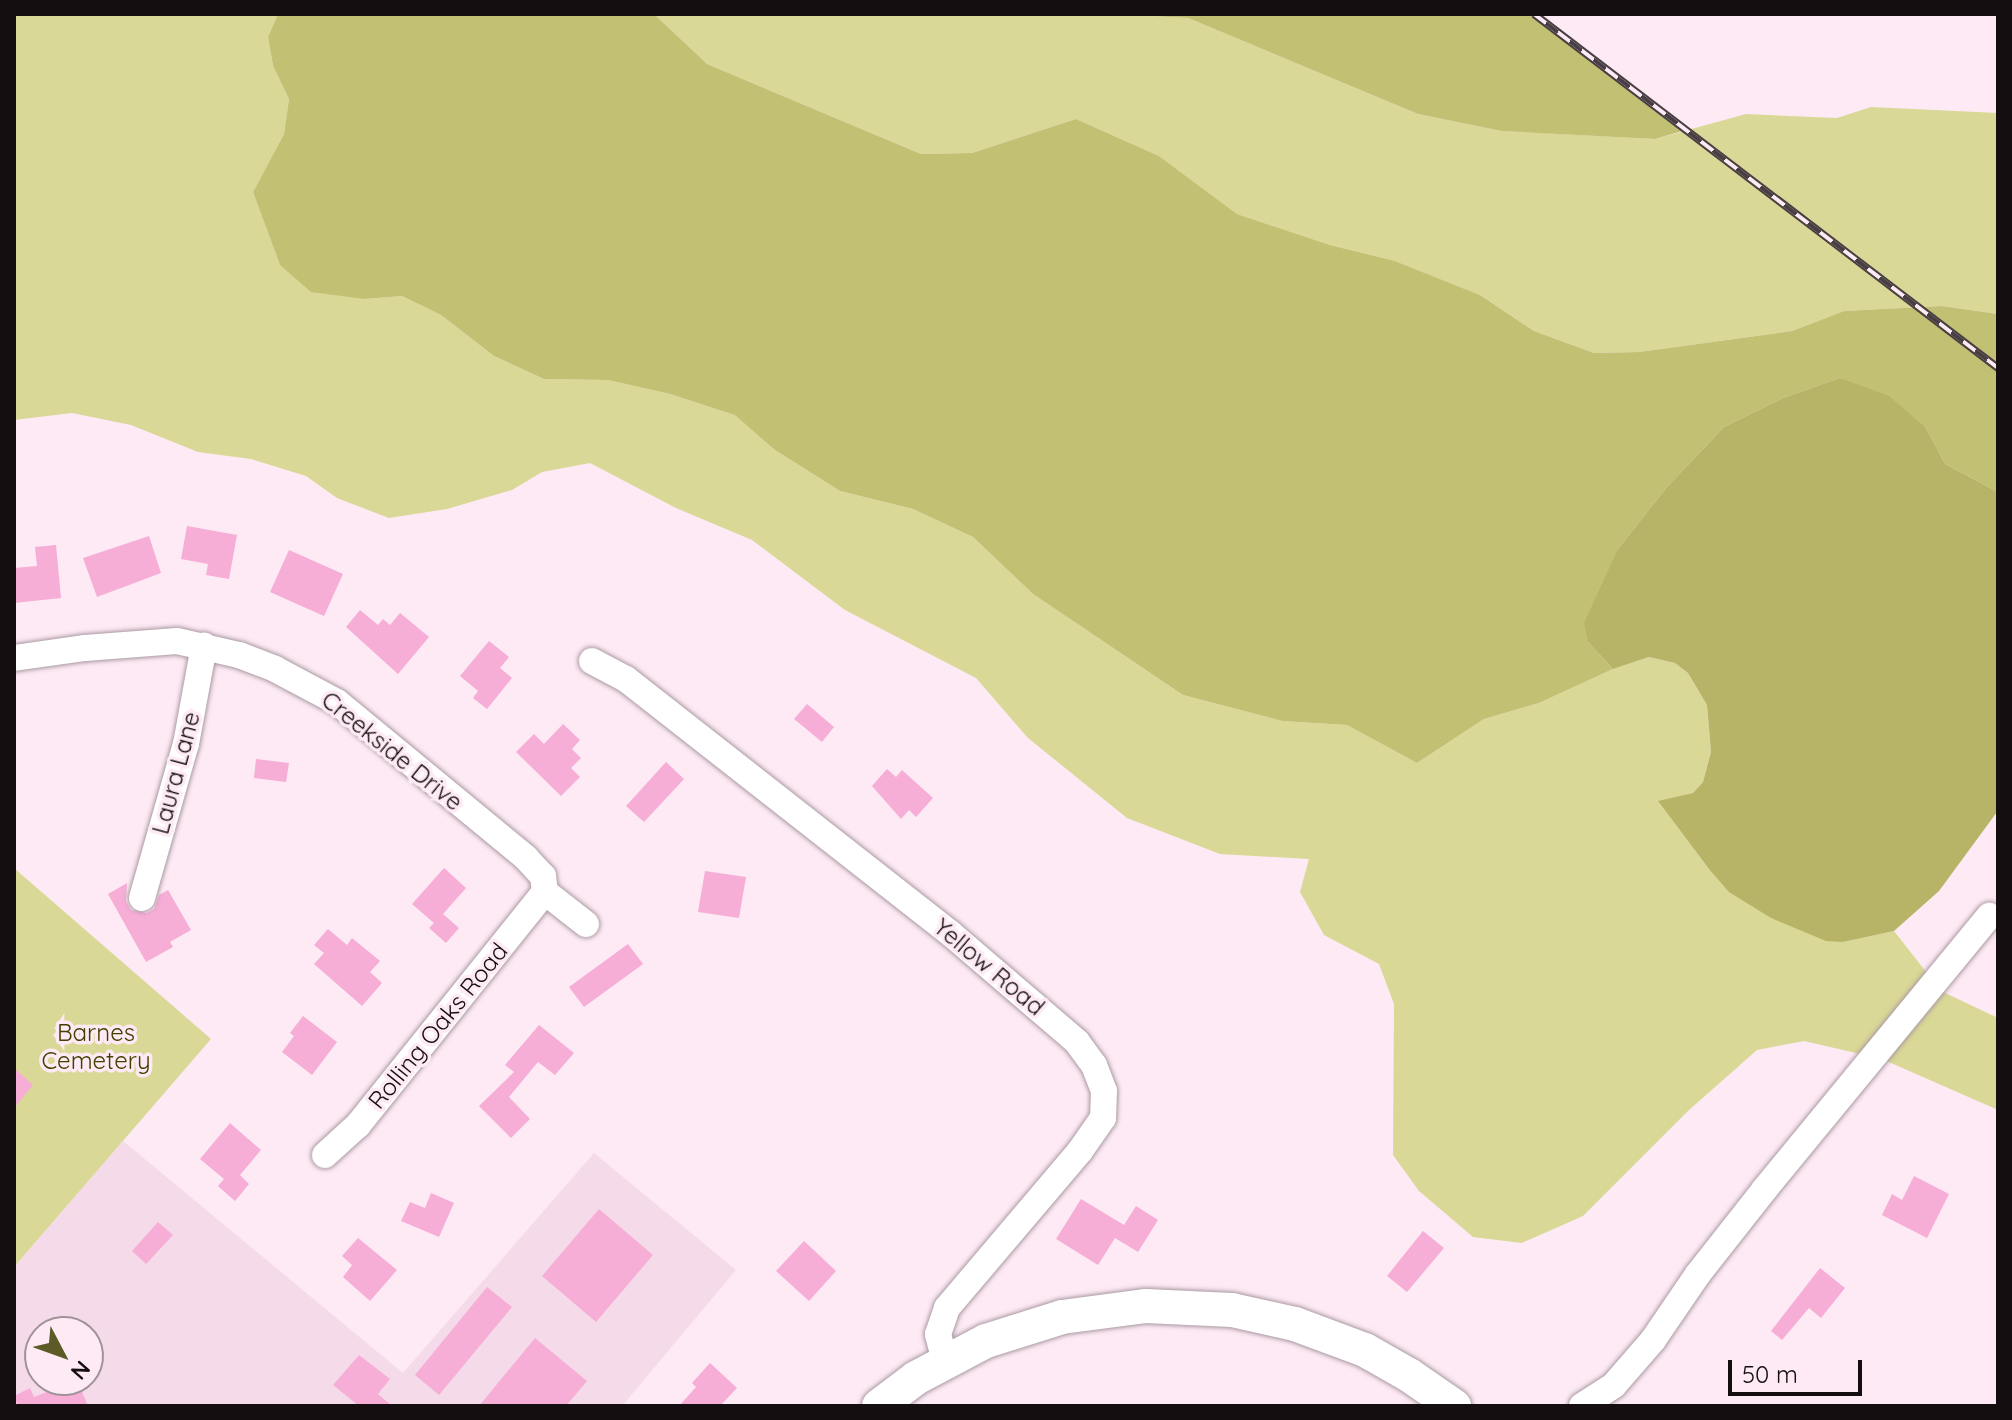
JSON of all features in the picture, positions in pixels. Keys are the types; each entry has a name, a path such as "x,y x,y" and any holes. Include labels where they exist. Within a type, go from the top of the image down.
{"main road":[{"path":"879,1406 945,1362 986,1341 1062,1317 1131,1307 1189,1306 1254,1314 1331,1336 1409,1375 1454,1406"}],"street":[{"name":"Creekside Drive","path":"14,658 177,641 239,655 275,669 337,702 526,858 543,876 545,892 586,924"},
{"name":"Laura Lane","path":"142,898 186,744 204,646"},
{"name":"Yellow Road","path":"592,661 626,679 938,923 1077,1042 1094,1065 1104,1091 1103,1118 1080,1151 947,1308 938,1334 945,1362"},
{"name":"Rolling Oaks Road","path":"325,1155 358,1125 545,892"},
{"path":"1582,1406 1614,1385 1653,1340 1698,1274 1764,1190 1989,916"}],"shaded area":[{"path":"278,14 654,14 707,64 921,154 972,153 1076,119 1159,156 1237,214 1330,245 1395,261 1480,295 1534,331 1594,353 1639,352 1792,331 1844,311 1942,306 1998,314 1998,492 1945,464 1926,428 1840,378 1783,398 1724,427 1667,487 1618,549 1588,642 1613,669 1539,703 1484,719 1417,763 1347,725 1282,721 1183,695 1033,594 973,537 913,509 840,491 775,450 735,415 670,394 608,380 544,379 494,356 441,315 402,296 365,299 311,292 280,265 253,192 284,134 289,99 273,66 268,37"},
{"path":"1109,14 1530,14 1682,131 1655,139 1502,131 1418,114 1188,18"},
{"path":"1840,378 1889,396 1926,428 1945,464 1998,492 1997,812 1939,891 1894,931 1843,942 1826,941 1771,918 1729,892 1709,869 1658,801 1693,793 1703,782 1711,752 1707,705 1688,673 1675,663 1649,657 1613,669 1588,642 1584,623 1618,549 1667,487 1724,427 1783,398"},
{"path":"123,1141 403,1373 594,1153 736,1270 622,1406 14,1406 14,1267"}],"green space":[{"path":"14,14 278,14 268,37 273,66 289,99 284,134 253,192 280,265 365,299 402,296 441,315 494,356 544,379 608,380 670,394 736,415 775,450 840,491 913,509 973,537 1033,594 1183,695 1282,721 1347,725 1417,763 1484,719 1539,703 1613,669 1649,657 1675,663 1688,673 1707,705 1711,752 1703,782 1693,793 1659,802 1709,869 1771,918 1843,942 1894,931 1941,991 1998,1018 1998,1110 1882,1059 1804,1041 1757,1050 1689,1110 1583,1216 1522,1243 1473,1237 1419,1191 1393,1155 1394,1004 1379,964 1324,935 1300,892 1309,859 1220,854 1127,818 1028,738 976,678 845,610 752,540 676,508 590,463 542,472 512,490 447,509 389,518 337,498 306,476 251,459 198,452 131,425 72,413 14,420"},
{"path":"654,14 1109,14 1188,18 1418,114 1503,131 1655,139 1746,114 1837,118 1871,107 1998,113 1998,314 1942,306 1844,311 1792,331 1639,352 1594,353 1534,331 1480,295 1395,261 1330,245 1237,214 1159,156 1076,119 972,153 921,154 707,64"},
{"name":"Barnes Cemetery","path":"14,868 211,1039 14,1267"}],"building":[{"path":"187,526 237,535 229,579 206,575 208,564 181,559"},
{"path":"149,536 161,573 97,597 83,558"},
{"path":"56,545 61,598 14,603 14,568 37,566 35,547"},
{"path":"289,550 343,574 324,616 270,592"},
{"path":"360,610 378,625 383,619 390,625 400,613 429,637 398,674 346,627"},
{"path":"489,641 509,657 500,668 512,678 487,709 473,698 478,691 460,676"},
{"path":"807,704 834,727 822,742 794,719"},
{"path":"563,724 580,740 572,749 581,758 571,768 580,777 561,796 516,752 534,734 544,744"},
{"path":"256,759 289,763 286,782 254,778"},
{"path":"666,762 684,779 644,822 626,806"},
{"path":"887,769 896,777 902,770 933,798 916,817 909,810 901,819 872,786"},
{"path":"444,868 466,888 443,914 459,928 446,943 429,928 434,923 412,904"},
{"path":"705,871 746,877 739,918 698,912"},
{"path":"127,883 126,901 131,910 147,913 154,909 159,895 168,890 191,930 170,942 173,947 146,962 108,894"},
{"path":"328,929 347,945 352,938 380,961 370,972 382,983 362,1006 314,964 324,953 314,945"},
{"path":"628,944 643,964 584,1007 569,987"},
{"path":"303,1016 337,1042 312,1075 282,1052 294,1036 290,1033"},
{"path":"539,1025 574,1053 555,1075 538,1062 509,1097 530,1119 511,1138 479,1106 514,1072 505,1065"},
{"path":"14,1068 33,1085 14,1108"},
{"path":"230,1123 261,1150 240,1175 249,1184 235,1201 218,1186 224,1179 200,1159"},
{"path":"1914,1176 1949,1194 1927,1238 1882,1215 1892,1194 1902,1200"},
{"path":"431,1193 454,1203 439,1237 401,1221 410,1202 425,1208"},
{"path":"1081,1199 1124,1225 1136,1206 1158,1220 1138,1252 1115,1238 1098,1265 1056,1239"},
{"path":"599,1209 653,1255 596,1322 542,1276"},
{"path":"158,1222 173,1235 146,1264 132,1251"},
{"path":"1423,1231 1444,1248 1407,1292 1387,1276"},
{"path":"358,1238 397,1270 370,1301 343,1277 352,1265 342,1256"},
{"path":"804,1241 836,1271 809,1301 776,1271"},
{"path":"1820,1268 1845,1288 1821,1318 1809,1308 1782,1340 1771,1331"},
{"path":"487,1287 512,1307 439,1395 415,1375"},
{"path":"535,1338 587,1381 566,1406 479,1406"},
{"path":"359,1355 390,1379 378,1394 392,1406 359,1406 333,1385"},
{"path":"710,1363 737,1388 720,1406 679,1406 696,1387 692,1383"},
{"path":"24,1391 24,1396 84,1396 88,1406 14,1406 17,1404 14,1396"}],"railway":[{"path":"1534,14 1998,368"}]}
